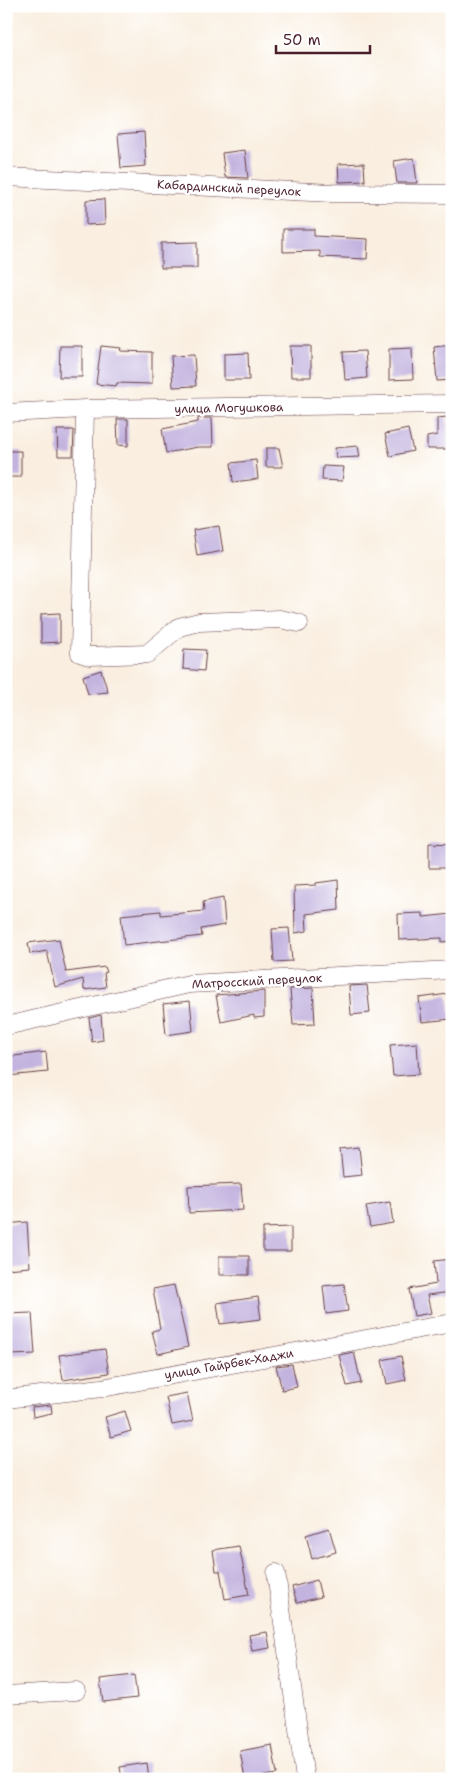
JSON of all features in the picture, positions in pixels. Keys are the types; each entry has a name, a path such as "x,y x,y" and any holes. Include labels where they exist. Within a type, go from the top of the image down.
{"street":[{"name":"Кабардинский переулок","path":"6,177 332,192 452,194"},
{"name":"улица Могушкова","path":"6,413 85,409 452,404"},
{"path":"85,409 80,653 89,656 147,654 178,627 199,622 280,619 299,623"},
{"name":"Матросский переулок","path":"6,1026 189,984 452,970"},
{"name":"улица Гайрбек-Хаджи","path":"6,1399 102,1388 452,1323"},
{"path":"276,1573 305,1779"},
{"path":"6,1695 76,1691"}],"building":[{"path":"144,132 146,166 121,168 118,134"},
{"path":"245,150 248,178 225,177 222,153"},
{"path":"414,158 417,183 397,183 394,161"},
{"path":"364,163 365,181 339,182 338,164"},
{"path":"104,199 105,224 86,225 86,200"},
{"path":"283,229 314,229 314,236 368,239 367,259 320,257 320,251 283,252"},
{"path":"197,242 197,268 161,268 161,243"},
{"path":"452,345 452,380 437,381 434,347"},
{"path":"60,346 82,346 82,377 59,377"},
{"path":"101,346 121,348 120,351 152,352 152,384 117,383 116,386 96,384"},
{"path":"290,346 311,346 311,377 291,377"},
{"path":"412,348 413,379 389,380 389,349"},
{"path":"365,351 367,378 345,380 343,352"},
{"path":"248,353 249,380 224,380 224,354"},
{"path":"194,355 196,386 173,387 171,356"},
{"path":"447,417 447,449 427,449 427,437 437,435 437,418"},
{"path":"198,418 212,418 213,447 198,447 166,453 162,429 198,422"},
{"path":"117,419 128,419 128,446 118,445"},
{"path":"408,429 413,451 390,456 385,434"},
{"path":"57,430 74,430 73,456 58,456"},
{"path":"358,446 360,457 336,458 335,448"},
{"path":"266,448 279,448 283,467 266,467"},
{"path":"6,451 21,451 21,477 6,477"},
{"path":"256,460 258,479 233,482 231,463"},
{"path":"323,466 344,467 342,481 322,480"},
{"path":"219,526 223,551 197,556 193,530"},
{"path":"60,613 60,642 41,643 41,614"},
{"path":"184,649 206,650 204,671 183,669"},
{"path":"101,670 108,692 88,694 83,676"},
{"path":"429,843 452,844 452,868 429,868"},
{"path":"338,880 339,910 306,914 307,931 295,933 294,886 316,885 316,883"},
{"path":"223,898 225,925 201,929 202,936 124,945 121,915 161,911 161,915 204,911 203,902"},
{"path":"423,913 423,917 452,914 452,941 442,942 442,938 399,940 398,914"},
{"path":"289,928 292,961 274,962 272,929"},
{"path":"59,939 66,972 105,967 107,972 104,973 106,987 84,990 83,979 55,987 47,951 30,954 28,943"},
{"path":"367,985 370,1013 351,1015 349,986"},
{"path":"313,988 315,1024 293,1025 290,989"},
{"path":"264,991 264,1017 254,1018 254,1015 221,1022 216,995"},
{"path":"448,994 451,1019 422,1022 419,998"},
{"path":"190,1001 193,1031 166,1035 163,1004"},
{"path":"101,1015 103,1040 92,1042 89,1018"},
{"path":"417,1043 419,1074 393,1076 390,1045"},
{"path":"46,1052 48,1072 7,1076 6,1057"},
{"path":"359,1147 362,1175 343,1177 340,1149"},
{"path":"241,1184 243,1210 189,1213 188,1186"},
{"path":"390,1202 393,1223 370,1227 366,1206"},
{"path":"27,1222 30,1267 6,1269 6,1254 8,1254 6,1224"},
{"path":"291,1227 291,1251 263,1251 263,1228"},
{"path":"219,1256 249,1256 249,1275 219,1275"},
{"path":"452,1259 452,1292 427,1295 431,1313 414,1316 409,1289 436,1284 434,1261"},
{"path":"344,1284 348,1311 326,1314 323,1286"},
{"path":"174,1285 188,1347 158,1354 152,1331 160,1329 153,1289"},
{"path":"258,1297 261,1319 220,1324 217,1303"},
{"path":"32,1313 35,1354 10,1355 9,1330 6,1330 6,1314"},
{"path":"105,1349 109,1373 63,1380 59,1355"},
{"path":"354,1352 361,1383 347,1386 339,1355"},
{"path":"401,1356 406,1380 387,1384 382,1360"},
{"path":"292,1364 297,1387 282,1390 276,1366"},
{"path":"187,1393 193,1421 172,1425 166,1397"},
{"path":"51,1405 52,1413 33,1417 32,1407"},
{"path":"125,1411 131,1431 111,1437 105,1417"},
{"path":"329,1528 336,1552 312,1559 306,1535"},
{"path":"239,1546 249,1595 225,1599 220,1571 216,1571 213,1550"},
{"path":"317,1580 321,1597 297,1603 292,1587"},
{"path":"267,1632 270,1648 252,1651 249,1635"},
{"path":"134,1675 137,1698 103,1702 100,1679"},
{"path":"272,1745 277,1774 245,1779 240,1751"},
{"path":"147,1763 149,1779 122,1779 120,1767"}]}
